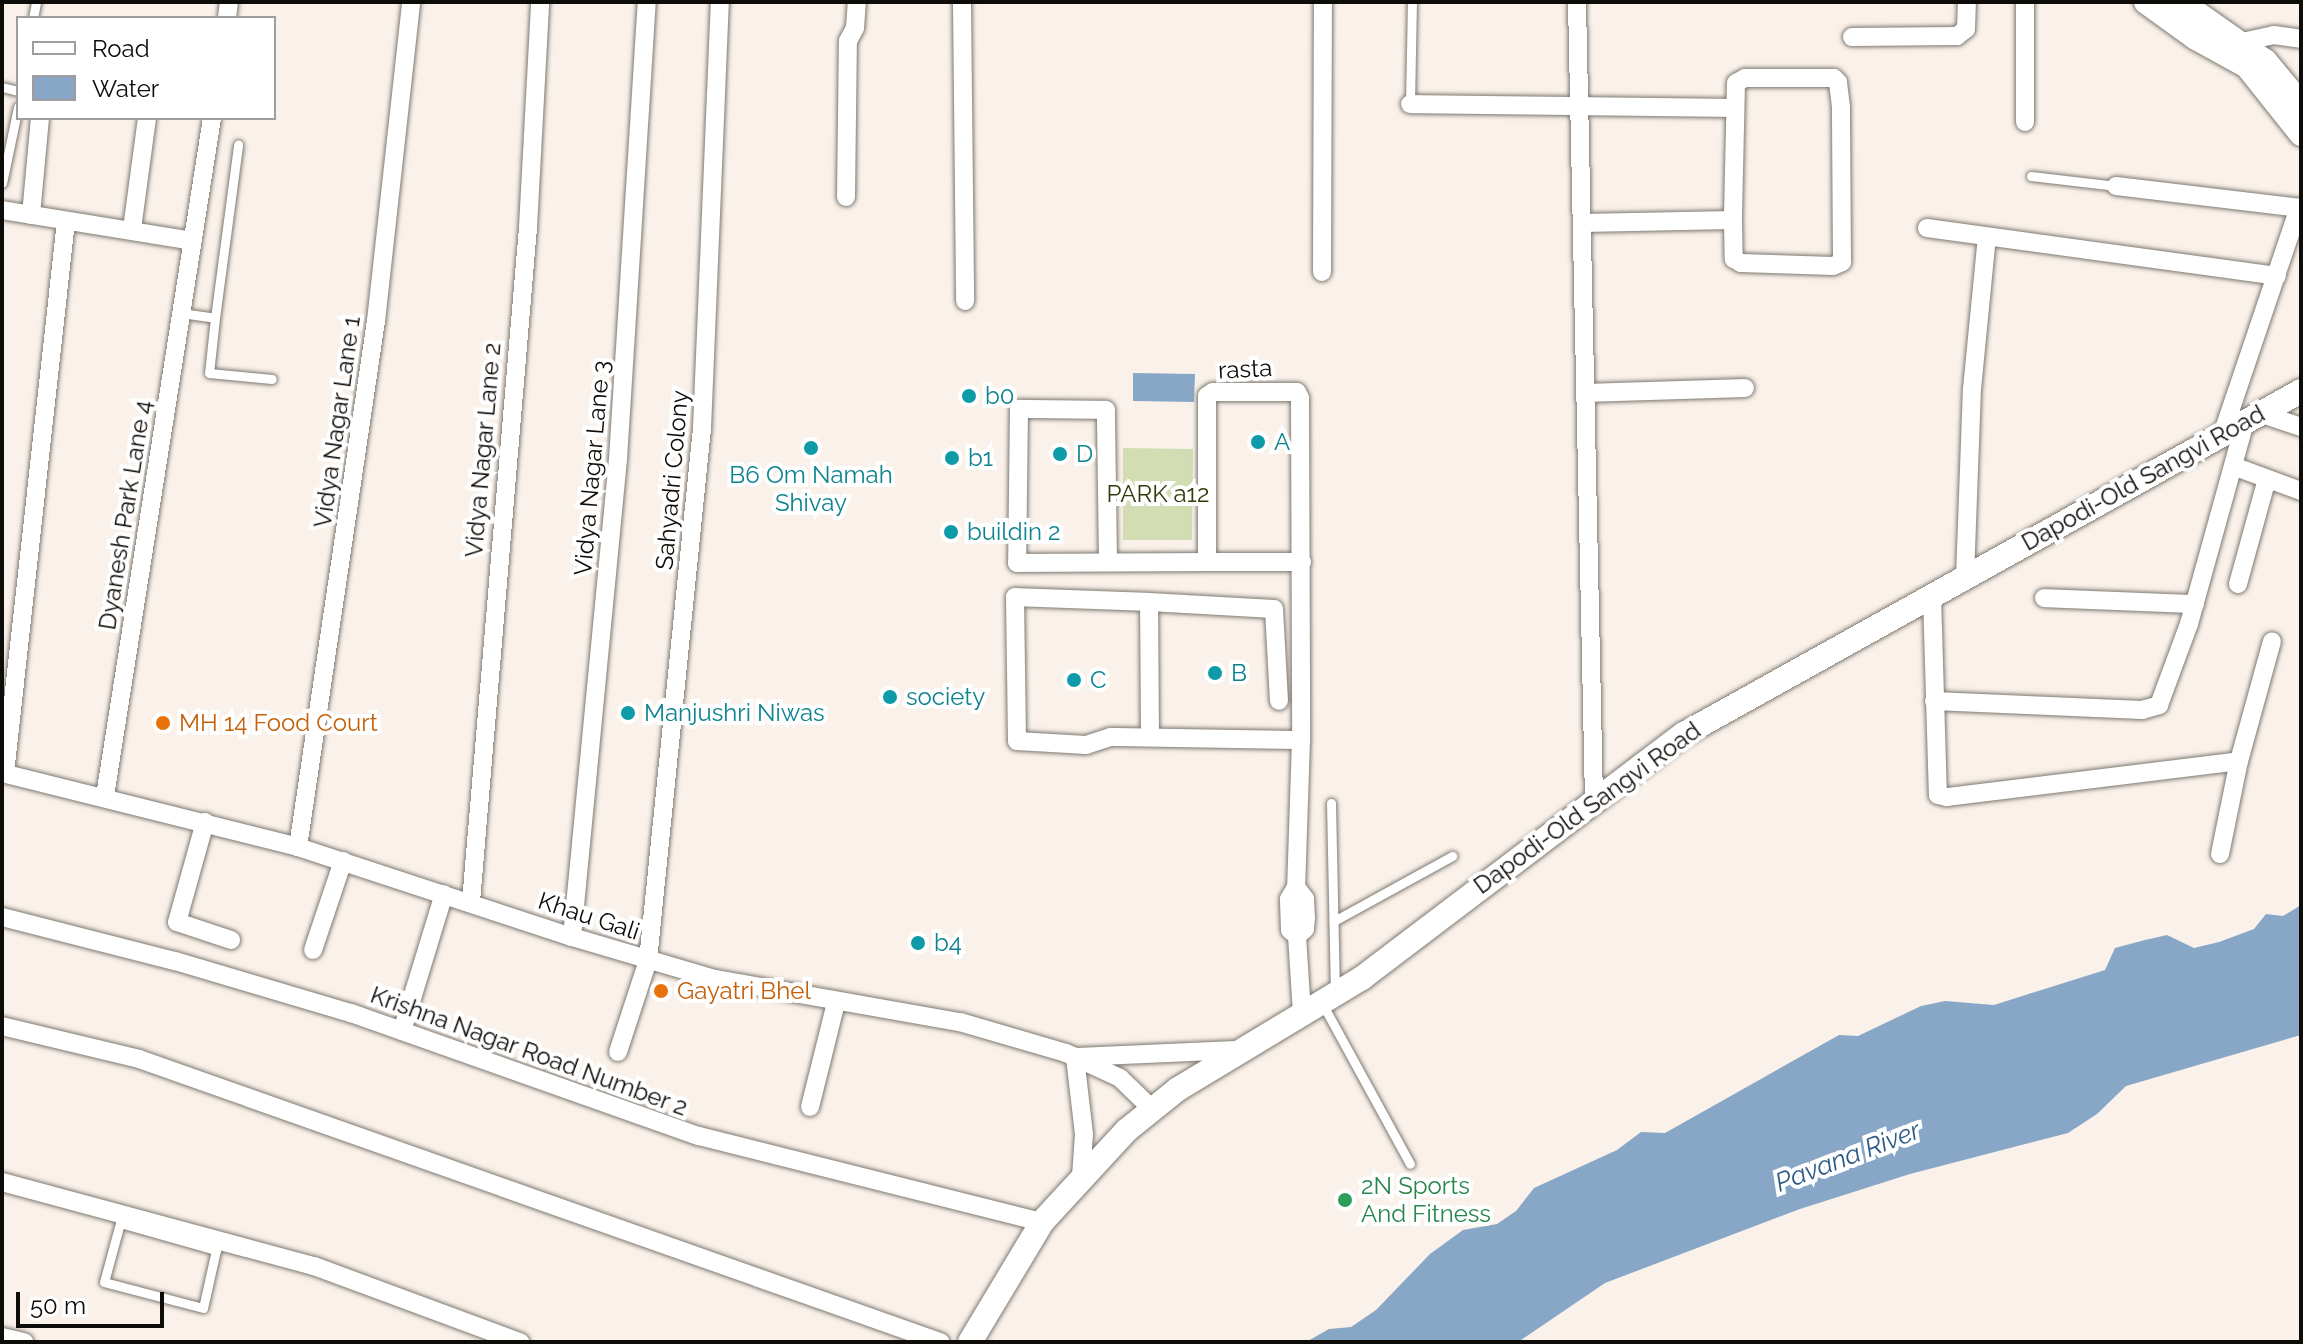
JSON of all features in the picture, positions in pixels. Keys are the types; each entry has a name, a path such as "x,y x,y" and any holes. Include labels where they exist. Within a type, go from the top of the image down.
{"street":[{"name":"Vidya Nagar Lane 1","path":"298,847 376,321 411,2"},
{"name":"Vidya Nagar Lane 2","path":"471,902 528,227 540,2"},
{"name":"Vidya Nagar Lane 3","path":"572,937 618,459 647,2"},
{"name":"Sahyadri Colony","path":"618,1052 648,960 702,428 720,2"},
{"path":"846,197 848,41 855,28 857,2"},
{"path":"962,2 965,301"},
{"path":"1322,272 1323,2"},
{"path":"1577,2 1594,800"},
{"path":"1852,37 1957,36 1966,29 1967,2"},
{"path":"2025,2 2025,122"},
{"path":"2146,2 2228,46 2265,61 2301,104"},
{"path":"2181,2 2247,66 2301,134"},
{"path":"2228,46 2274,35 2301,39"},
{"path":"1745,78 1834,78 1838,82 1841,107 1842,262 1833,266 1741,263 1734,259 1733,220 1736,83 1745,78"},
{"path":"1410,104 1729,108"},
{"path":"31,215 40,120"},
{"path":"132,229 147,120"},
{"name":"Dyanesh Park Lane 4","path":"105,796 212,120"},
{"path":"2116,186 2300,208 2223,432"},
{"path":"2,210 193,241"},
{"path":"1582,223 1733,220"},
{"path":"3,773 66,221"},
{"path":"1927,228 2277,276"},
{"path":"1965,578 1972,389 1987,237"},
{"path":"1585,393 1745,388"},
{"name":"rasta","path":"1207,562 1207,396 1213,392 1294,391 1300,398 1302,562 1296,887 1305,899 1306,917 1305,929 1297,936 1320,1003"},
{"name":"Dapodi-Old Sangvi Road","path":"970,1342 1042,1222 1127,1130 1178,1089 1362,978 1673,741 2301,391"},
{"path":"1108,562 1106,410 1020,408 1015,561 1108,562 1302,562"},
{"path":"1934,701 2155,708 2164,697 2195,604 2233,466 2253,416 2301,427"},
{"path":"2233,466 2301,491"},
{"path":"2238,584 2267,479"},
{"path":"1932,596 1936,791 1941,797 2239,761"},
{"path":"1279,701 1274,609 1017,597 1013,601 1017,741 1086,745 1103,738 1301,740"},
{"path":"2044,598 2195,604"},
{"path":"1149,602 1150,737"},
{"path":"2220,854 2239,761 2272,641"},
{"name":"Khau Gali","path":"3,773 105,796 298,847 572,937 715,979 836,1003 960,1022 1075,1057 1120,1078 1152,1109"},
{"path":"205,822 177,922 231,940"},
{"path":"313,950 343,861"},
{"path":"402,1031 444,894"},
{"name":"Krishna Nagar Road Number 2","path":"2,917 175,961 402,1031 699,1136 1042,1222"},
{"path":"810,1107 836,1003"},
{"path":"2,1026 139,1059 940,1342"},
{"path":"1081,1177 1084,1134 1075,1057 1243,1050"},
{"path":"2,1182 168,1231 314,1266 520,1342"},
{"path":"2,1337 24,1342"}],"lane":[{"path":"1410,104 1412,2"},
{"path":"2,183 16,116"},
{"path":"238,145 209,373 272,379"},
{"path":"2031,176 2116,186"},
{"path":"181,313 215,318"},
{"path":"1331,803 1334,921 1320,1003 1410,1164"},
{"path":"1334,921 1452,856"},
{"path":"120,1223 168,1231 216,1250 203,1308 104,1282 120,1223"}],"green space":[{"name":"PARK a12","path":"1123,448 1193,449 1192,540 1123,540"}],"water":[{"path":"1133,373 1195,374 1194,402 1133,401"},
{"name":"Pavana River","path":"2301,905 2301,1035 2126,1086 2097,1114 2068,1133 1910,1174 1800,1209 1605,1283 1518,1342 1306,1342 1329,1329 1351,1327 1376,1310 1430,1254 1463,1230 1497,1224 1516,1211 1534,1188 1617,1150 1641,1132 1665,1133 1839,1035 1858,1036 1921,1006 1945,1001 1994,1005 2105,970 2115,948 2145,940 2167,935 2194,948 2219,942 2254,929 2266,914 2283,916"}],"place":[{"name":"b0","path":"969,396"},
{"name":"A","path":"1258,442"},
{"name":"B6 Om Namah Shivay","path":"811,448"},
{"name":"D","path":"1060,454"},
{"name":"b1","path":"952,458"},
{"name":"buildin 2","path":"951,532"},
{"name":"B","path":"1215,673"},
{"name":"C","path":"1074,680"},
{"name":"society","path":"890,697"},
{"name":"Manjushri Niwas","path":"628,713"},
{"name":"MH 14 Food Court","path":"163,723"},
{"name":"b4","path":"918,943"},
{"name":"Gayatri Bhel","path":"661,991"},
{"name":"2N Sports And Fitness","path":"1345,1200"}]}
